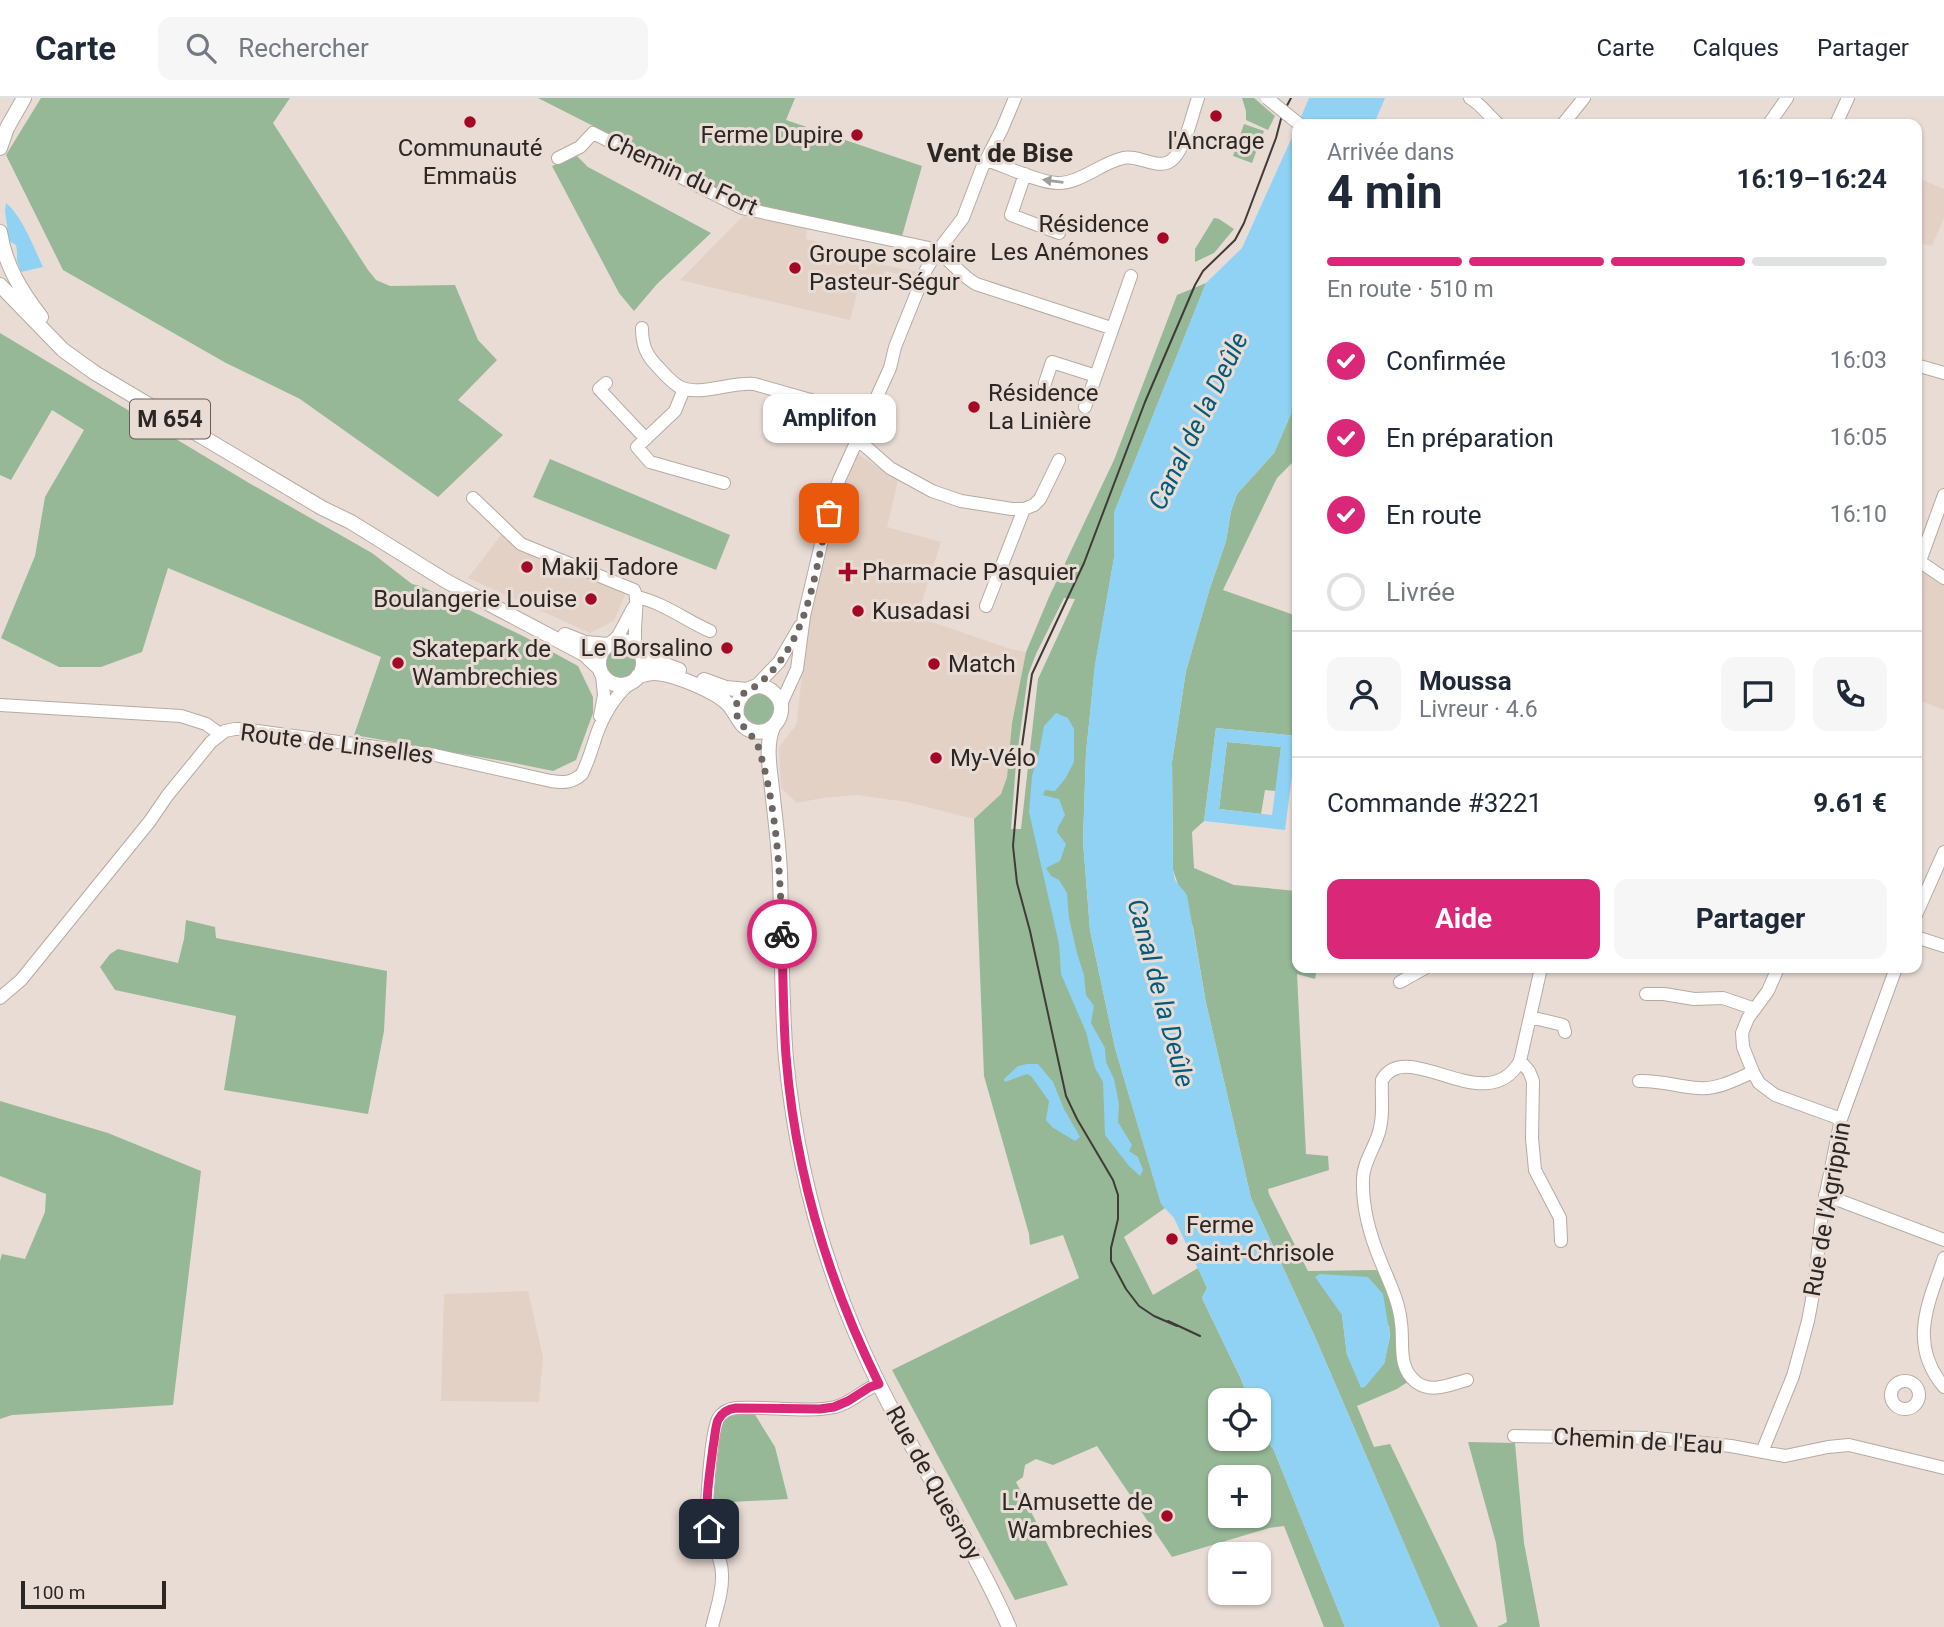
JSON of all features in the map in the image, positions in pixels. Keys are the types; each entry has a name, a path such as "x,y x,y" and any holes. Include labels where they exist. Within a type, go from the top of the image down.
{"main road":[{"path":"0,121 16,98"},
{"path":"0,148 7,128 24,98"},
{"path":"0,232 11,270 25,295 86,368"},
{"name":"M 654","path":"0,274 29,315"},
{"name":"M 654","path":"0,285 63,350 86,368 322,508 351,531 422,574 446,580 584,654 601,672"},
{"name":"M 654","path":"511,614 585,643 610,644"},
{"path":"625,641 638,650 656,661 719,686 733,690 764,687 771,690 780,704 780,715 773,727 761,732 748,729 741,724 724,700 688,682 657,673 615,684 601,672 600,656 610,644 625,641"},
{"path":"634,680 643,664 638,650"},
{"path":"737,716 740,697 751,689"},
{"name":"Rue de Quesnoy","path":"773,727 769,739 769,761 780,866 786,1057 799,1149 814,1218 834,1279 862,1349 977,1559 1006,1627"},
{"name":"Rue de Quesnoy","path":"748,729 759,750 777,839"}],"street":[{"path":"780,704 797,669 804,616 837,482 890,368 895,347 926,270 937,251 961,222 1015,98"},
{"path":"986,160 1058,183 1122,158 1165,163 1173,159 1180,149 1198,98"},
{"path":"1266,98 1293,119"},
{"path":"1567,119 1584,98"},
{"path":"1772,119 1787,98"},
{"path":"1838,119 1848,98"},
{"path":"1478,100 1493,119"},
{"name":"Chemin du Fort","path":"558,158 580,147 593,133 742,208 937,251"},
{"path":"1025,174 1011,215 1059,233"},
{"path":"937,251 976,284 1111,328"},
{"path":"1085,407 1131,275"},
{"path":"642,328 647,355 667,376 684,388 700,390 743,383 754,384 867,416"},
{"path":"1045,383 1052,362 1096,376"},
{"path":"1922,367 1944,373"},
{"path":"606,383 599,389 646,439"},
{"path":"684,388 675,411 637,447 650,462 724,483"},
{"path":"856,438 896,472 938,494 968,502 1024,509 1040,499 1059,460"},
{"path":"1922,550 1944,495"},
{"path":"473,498 521,544 635,592 634,636 638,650"},
{"path":"986,606 1024,509"},
{"path":"1922,563 1944,578"},
{"path":"636,601 649,600 710,631"},
{"path":"610,644 618,636 636,601"},
{"path":"751,689 779,662 804,616"},
{"name":"Route de Linselles","path":"598,732 604,695 601,672"},
{"name":"Route de Linselles","path":"0,998 21,980 150,821 206,747 220,734 242,729 435,755 561,782 572,781 582,774 613,702 634,680"},
{"path":"0,705 181,716 200,721 220,734"},
{"path":"1922,902 1944,852"},
{"path":"1922,939 1944,946"},
{"path":"1400,982 1416,973"},
{"path":"1467,1380 1437,1388 1426,1387 1416,1382 1405,1367 1400,1314 1371,1234 1364,1200 1363,1171 1380,1129 1383,1108 1382,1080 1391,1070 1409,1066 1473,1083 1497,1082 1507,1076 1520,1061 1540,973"},
{"path":"1775,973 1768,991 1748,1018 1742,1032 1753,1072 1759,1083 1775,1095 1841,1119"},
{"name":"Rue de l'Agrippin","path":"1762,1452 1793,1376 1810,1312 1825,1195 1841,1119 1894,973"},
{"path":"1646,994 1694,999 1723,998 1755,1009"},
{"path":"1530,1017 1563,1025 1565,1032"},
{"path":"1520,1061 1533,1081 1532,1138 1535,1170 1560,1218 1561,1241"},
{"path":"1639,1081 1706,1088 1719,1086 1753,1072"},
{"path":"1825,1195 1944,1240"},
{"path":"1944,1258 1923,1326 1926,1354 1944,1387"},
{"path":"1917,1388 1936,1376"},
{"path":"712,1627 722,1576 721,1563 709,1529 707,1510 710,1471 719,1419 725,1411 736,1408 834,1407 879,1384"},
{"name":"Chemin de l'Eau","path":"1514,1436 1641,1437 1716,1444 1785,1456 1849,1445 1944,1468"}],"shaded area":[{"path":"1922,180 1944,189 1944,218 1932,246 1922,244"},
{"name":"Groupe scolaire Pasteur-Ségur","path":"744,215 807,229 806,239 822,243 821,251 918,272 915,278 885,271 879,293 858,289 850,320 680,280"},
{"path":"858,454 898,480 887,527 941,542 917,617 1026,652 1012,723 1007,777 1001,794 974,819 907,802 857,795 797,803 781,788 779,747 797,721 808,618 841,496"},
{"path":"509,525 527,543 630,582 614,621 590,633 468,578"},
{"path":"1922,569 1944,584 1944,710 1922,701"},
{"path":"528,1291 543,1357 539,1402 441,1401 444,1294"}],"green space":[{"path":"41,98 290,98 273,123 376,280 390,286 455,285 478,340 497,360 458,400 503,435 438,497 300,399 226,363 63,270 6,155"},
{"path":"538,98 795,98 786,120 922,166 902,236 743,202"},
{"path":"1242,98 1254,98 1275,116 1268,130 1246,120"},
{"path":"1244,124 1264,131 1252,163 1233,156"},
{"path":"577,156 588,167 711,233 657,284 634,311 619,293 552,166"},
{"path":"1214,218 1234,229 1214,253 1195,262 1195,249"},
{"path":"1206,283 1114,513 1114,558 1095,666 1086,753 1083,841 1090,930 1115,1048 1161,1203 1165,1208 1124,1237 1153,1295 1198,1268 1207,1288 1202,1298 1244,1388 1208,1388 1208,1451 1271,1451 1271,1446 1273,1448 1345,1627 1324,1627 1284,1526 1271,1528 1271,1465 1208,1465 1208,1528 1269,1528 1222,1542 1208,1542 1208,1546 1172,1557 1097,1446 1053,1465 1036,1459 1025,1465 1023,1477 1016,1482 1068,1585 1015,1600 892,1370 1079,1278 1063,1235 1030,1245 984,1076 974,819 1001,794 1007,777 1012,723 1026,652 1114,460 1177,295","holes":["1064,598 1075,599 1038,679 1021,829 1011,829 1016,763 1028,675"]},
{"path":"0,333 249,483 372,553 412,584 525,637 578,666 593,697 593,713 576,760 553,771 354,735 381,657 168,568 142,652 101,667 59,667 1,638 35,556 45,497 84,430 52,410 11,480 0,475"},
{"path":"1292,412 1292,463 1277,478 1223,590 1292,614 1292,736 1216,728 1204,821 1192,832 1194,868 1234,885 1292,891 1292,973 1316,973 1315,979 1297,974 1306,1154 1328,1156 1329,1170 1268,1189 1269,1194 1308,1271 1377,1270 1390,1297 1409,1381 1357,1406 1374,1447 1390,1444 1478,1627 1440,1627 1315,1337 1251,1198 1206,1003 1193,927 1173,870 1172,762 1186,671 1226,541 1237,494 1274,453","holes":["1342,1315 1389,1326 1390,1336 1384,1364 1347,1355"]},
{"path":"550,459 730,535 716,570 533,497"},
{"path":"621,648 632,652 636,663 632,674 621,678 610,674 606,663 610,652"},
{"path":"759,694 770,699 775,710 770,721 759,726 748,721 743,710 748,699"},
{"path":"1227,742 1281,747 1276,791 1265,790 1261,814 1219,809"},
{"path":"186,920 215,927 216,938 387,971 384,1031 368,1114 224,1090 236,1016 115,990 100,967 110,954 118,949 178,963"},
{"path":"0,1101 108,1133 201,1171 173,1405 12,1415 0,1419 0,1261 2,1254 25,1259 45,1212 46,1194 0,1176"},
{"path":"754,1413 775,1447 788,1499 713,1503 721,1425 730,1415"},
{"path":"1468,1442 1515,1443 1524,1543 1540,1627 1497,1627 1507,1622 1496,1543"}],"water":[{"path":"1309,98 1385,98 1376,119 1300,119"},
{"name":"Canal de la Deûle","path":"1292,137 1292,412 1274,453 1237,494 1226,541 1186,671 1172,762 1173,870 1175,880 1187,895 1206,1003 1251,1198 1315,1337 1440,1627 1345,1627 1271,1446 1271,1388 1244,1388 1202,1298 1207,1288 1174,1218 1161,1204 1115,1048 1090,930 1083,841 1086,753 1095,664 1114,558 1114,513 1206,283 1242,248"},
{"path":"6,203 22,224 43,267 21,272 16,245 9,241"},
{"path":"1056,713 1068,718 1074,729 1074,762 1055,791 1045,790 1043,795 1059,799 1065,815 1057,832 1066,844 1060,861 1046,868 1051,876 1059,880 1067,893 1069,918 1084,975 1086,995 1094,1006 1091,1023 1105,1048 1106,1062 1114,1079 1119,1104 1118,1122 1132,1145 1129,1151 1138,1157 1143,1170 1140,1176 1105,1135 1103,1082 1095,1068 1086,1032 1061,974 1059,944 1029,812 1032,776 1044,726"},
{"path":"1216,728 1292,736 1292,775 1285,830 1204,821","holes":["1227,742 1281,747 1272,815 1219,809"]},
{"path":"1038,1064 1053,1082 1080,1137 1075,1141 1052,1127 1046,1120 1049,1101 1031,1076 1027,1074 1005,1082 1004,1079 1018,1066"},
{"path":"1320,1274 1368,1277 1383,1294 1390,1336 1384,1364 1365,1387 1361,1388 1347,1355 1342,1315 1315,1277"}],"tram line":[{"path":"1177,1326 1139,1306 1111,1261 1111,1248 1118,1219 1118,1195 1113,1180 1066,1096 1017,883 1013,846 1021,753 1032,674 1084,563 1145,402 1195,285 1203,271 1235,240 1244,223 1282,115 1291,98"},
{"path":"1168,1321 1200,1336"}],"way so far":[{"path":"782,934 779,854 765,776 758,747 748,729 739,721 736,705 744,692 755,687 775,668 795,636 804,616 829,513"}],"place":[{"name":"l'Ancrage","path":"1216,116"},
{"name":"Communauté Emmaüs","path":"470,122"},
{"name":"Ferme Dupire","path":"857,135"},
{"name":"Résidence Les Anémones","path":"1163,238"},
{"name":"Groupe scolaire Pasteur-Ségur","path":"795,268"},
{"name":"Résidence La Linière","path":"974,407"},
{"name":"Amplifon","path":"829,513"},
{"name":"Makij Tadore","path":"527,567"},
{"name":"Pharmacie Pasquier","path":"848,572"},
{"name":"Boulangerie Louise","path":"591,599"},
{"name":"Kusadasi","path":"858,611"},
{"name":"Le Borsalino","path":"727,648"},
{"name":"Skatepark de Wambrechies","path":"398,663"},
{"name":"Match","path":"934,664"},
{"name":"My-Vélo","path":"936,758"},
{"name":"Ferme Saint-Chrisole","path":"1172,1239"},
{"name":"L'Amusette de Wambrechies","path":"1167,1516"}],"district":[{"name":"Vent de Bise","path":"1000,153"}],"route":[{"path":"709,1529 709,1479 717,1424 725,1411 760,1407 834,1407 879,1384 839,1293 814,1218 806,1184 786,1057 782,934"}]}
